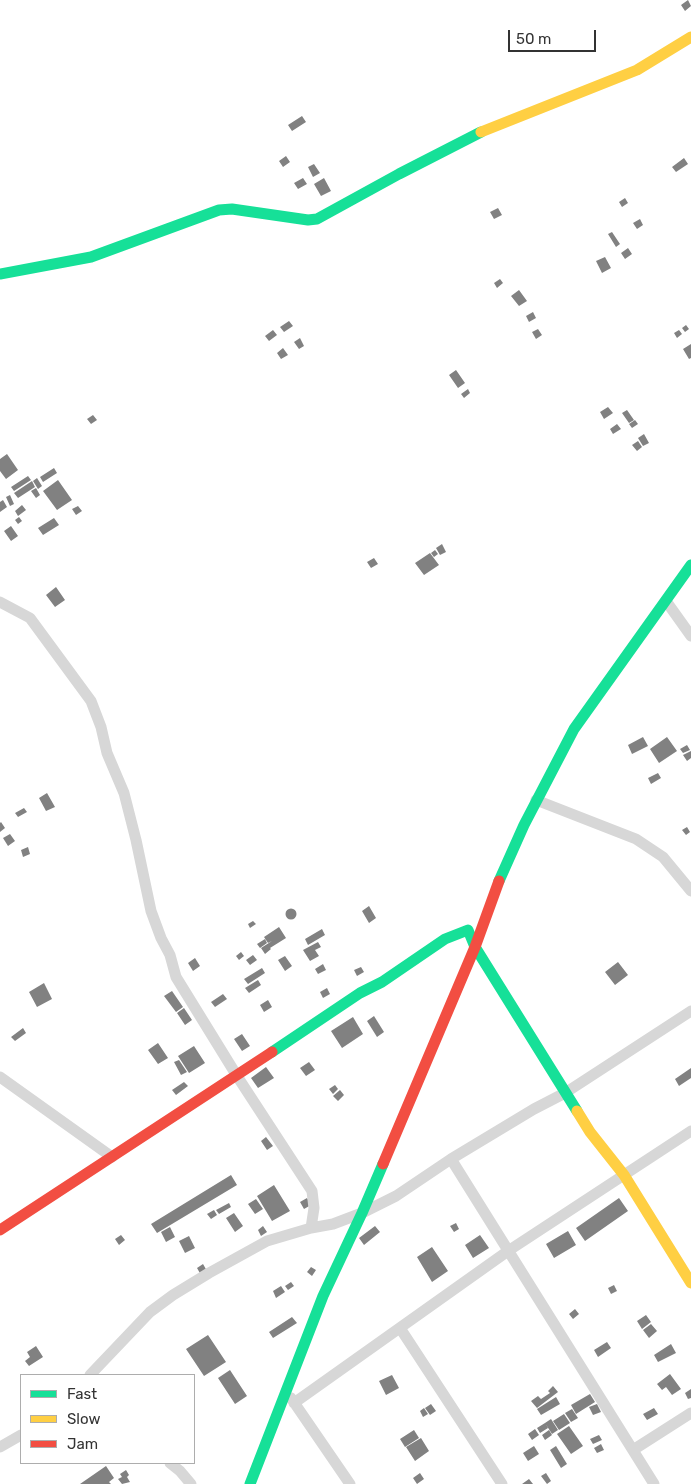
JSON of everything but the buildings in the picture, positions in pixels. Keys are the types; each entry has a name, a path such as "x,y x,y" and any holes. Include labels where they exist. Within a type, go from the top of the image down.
{"street":[{"path":"0,274 91,257 219,210 232,209 308,220 317,219 399,174 480,133 637,70 691,37"},
{"path":"250,1484 324,1296 362,1213 476,947 501,876 536,800 574,729 691,565"},
{"path":"666,601 691,636"},
{"path":"0,602 30,618 91,701 101,727 107,753 124,793 151,912 170,955 176,978 312,1191 314,1208 311,1228"},
{"path":"536,800 636,839 664,857 691,891"},
{"path":"0,1230 237,1076 360,993 382,982 445,939 468,930 476,947 590,1132 624,1175 691,1283"},
{"path":"91,1374 150,1312 173,1295 267,1241 311,1228 333,1224 362,1213 396,1196 451,1159 565,1092 691,1011"},
{"path":"0,1078 112,1157"},
{"path":"294,1403 508,1252 691,1131"},
{"path":"451,1159 654,1484"},
{"path":"400,1328 498,1483"},
{"path":"287,1393 350,1484"},
{"path":"633,1450 691,1413"},
{"path":"0,1447 20,1436"},
{"path":"171,1464 191,1484"}],"traffic: fast":[{"path":"0,274 91,257 219,210 232,209 308,220 317,219 481,132"},
{"path":"499,881 524,825 574,729 691,565"},
{"path":"272,1052 360,993 382,982 445,939 468,930 475,947 577,1111"},
{"path":"250,1484 323,1296 383,1164"}],"traffic: slow":[{"path":"481,132 637,70 691,37"},
{"path":"577,1111 590,1132 624,1175 691,1283"}],"traffic: jam":[{"path":"383,1164 475,947 499,881"},
{"path":"0,1230 272,1052"}]}
